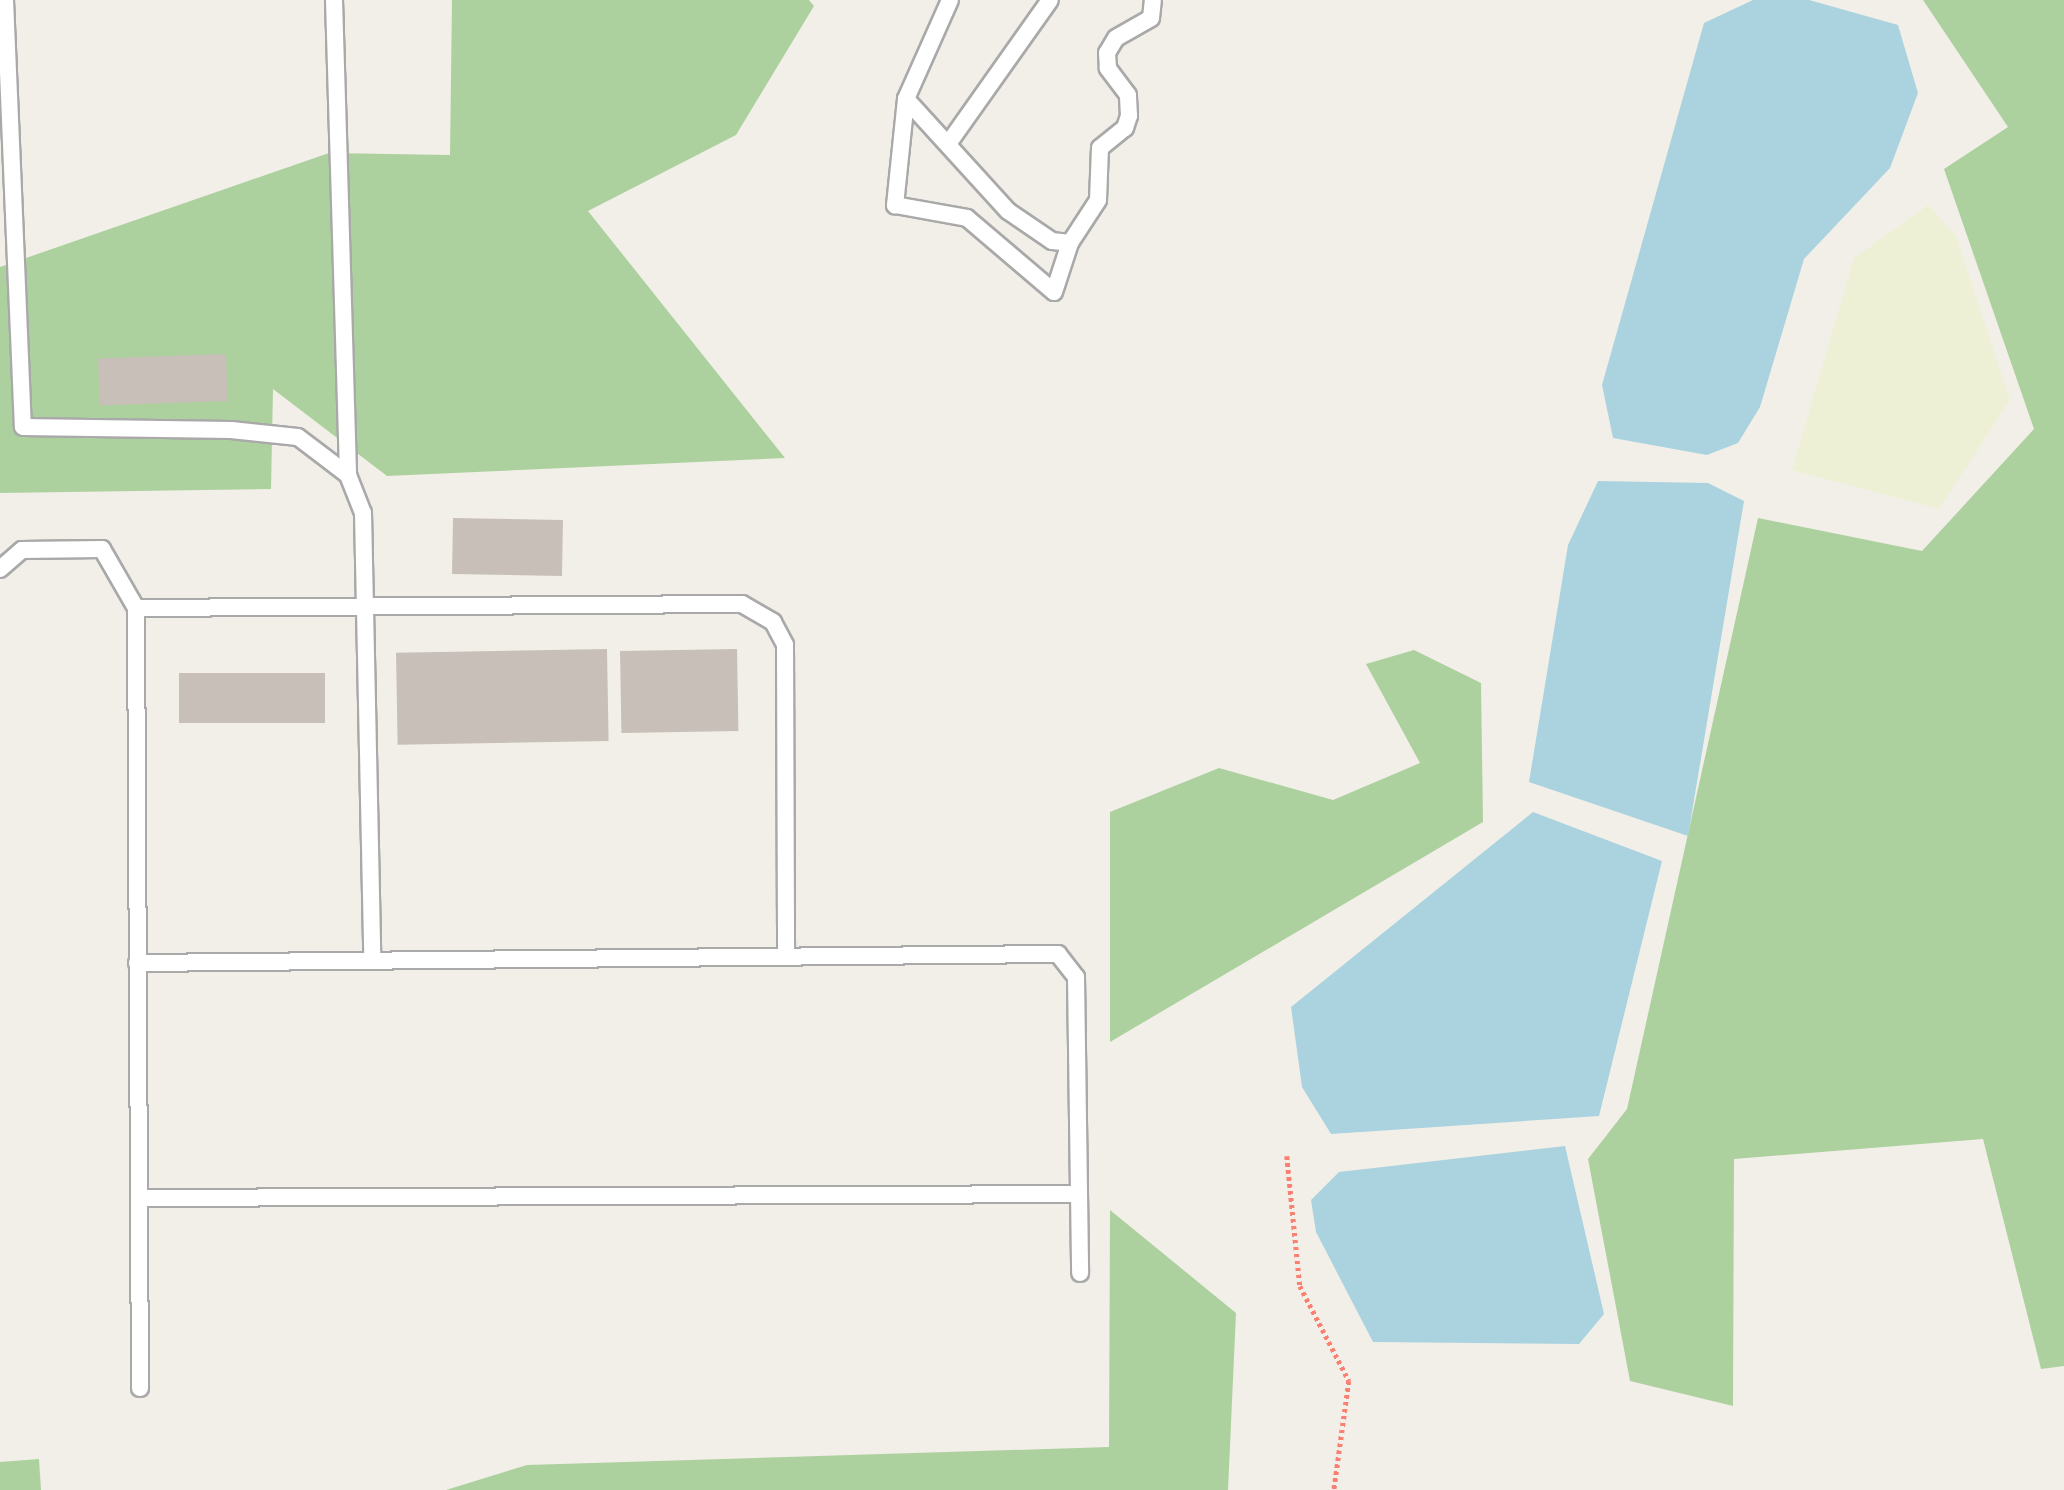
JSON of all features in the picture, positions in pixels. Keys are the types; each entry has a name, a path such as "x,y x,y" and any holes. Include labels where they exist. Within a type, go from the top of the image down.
{"lane":[{"path":"5,0 23,427 232,430 298,437 348,475"},
{"path":"334,0 348,475 363,513 372,961"},
{"path":"950,0 906,99 895,205 967,218 1054,292 1070,243 1098,200 1100,148 1125,128 1129,116 1128,95 1108,68 1107,53 1116,38 1151,18 1153,0"},
{"path":"948,144 1050,0"},
{"path":"906,99 1008,211 1052,241 1070,243"},
{"path":"0,569 22,550 102,549 136,608 139,1388"},
{"path":"136,608 742,604 773,622 785,645 786,956"},
{"path":"137,963 1058,954 1076,977 1080,1273"},
{"path":"139,1198 1079,1194"}],"path":[{"path":"1287,1156 1300,1286 1349,1381 1334,1490"}],"green space":[{"path":"452,0 809,0 814,6 736,135 588,211 785,458 387,476 273,389 271,489 0,493 0,267 329,153 450,155"},
{"path":"1923,0 2064,0 2064,1366 2041,1369 1983,1139 1734,1159 1733,1406 1630,1381 1588,1159 1627,1109 1758,518 1922,551 2034,429 1944,169 2008,127"},
{"path":"1928,205 1956,236 2010,400 1939,509 1792,470 1854,258"},
{"path":"1414,650 1481,683 1483,822 1110,1042 1110,812 1219,768 1333,800 1420,763 1366,664"},
{"path":"1110,1210 1236,1313 1228,1490 446,1490 527,1465 1109,1447"},
{"path":"39,1459 41,1490 0,1490 0,1462"}],"water":[{"path":"1753,0 1809,0 1898,25 1918,93 1890,168 1804,259 1760,407 1738,443 1707,455 1613,438 1602,385 1704,23"},
{"path":"1598,481 1708,483 1744,501 1688,836 1529,782 1568,545"},
{"path":"1533,812 1662,861 1599,1116 1331,1134 1302,1087 1291,1007"},
{"path":"1565,1146 1604,1314 1579,1344 1373,1342 1316,1232 1311,1200 1339,1172"}],"building":[{"path":"226,354 228,401 100,405 98,358"},
{"path":"453,518 563,520 562,576 452,574"},
{"path":"607,649 609,741 398,745 396,653"},
{"path":"737,649 738,731 621,733 620,651"},
{"path":"179,673 325,673 325,723 179,723"}]}
